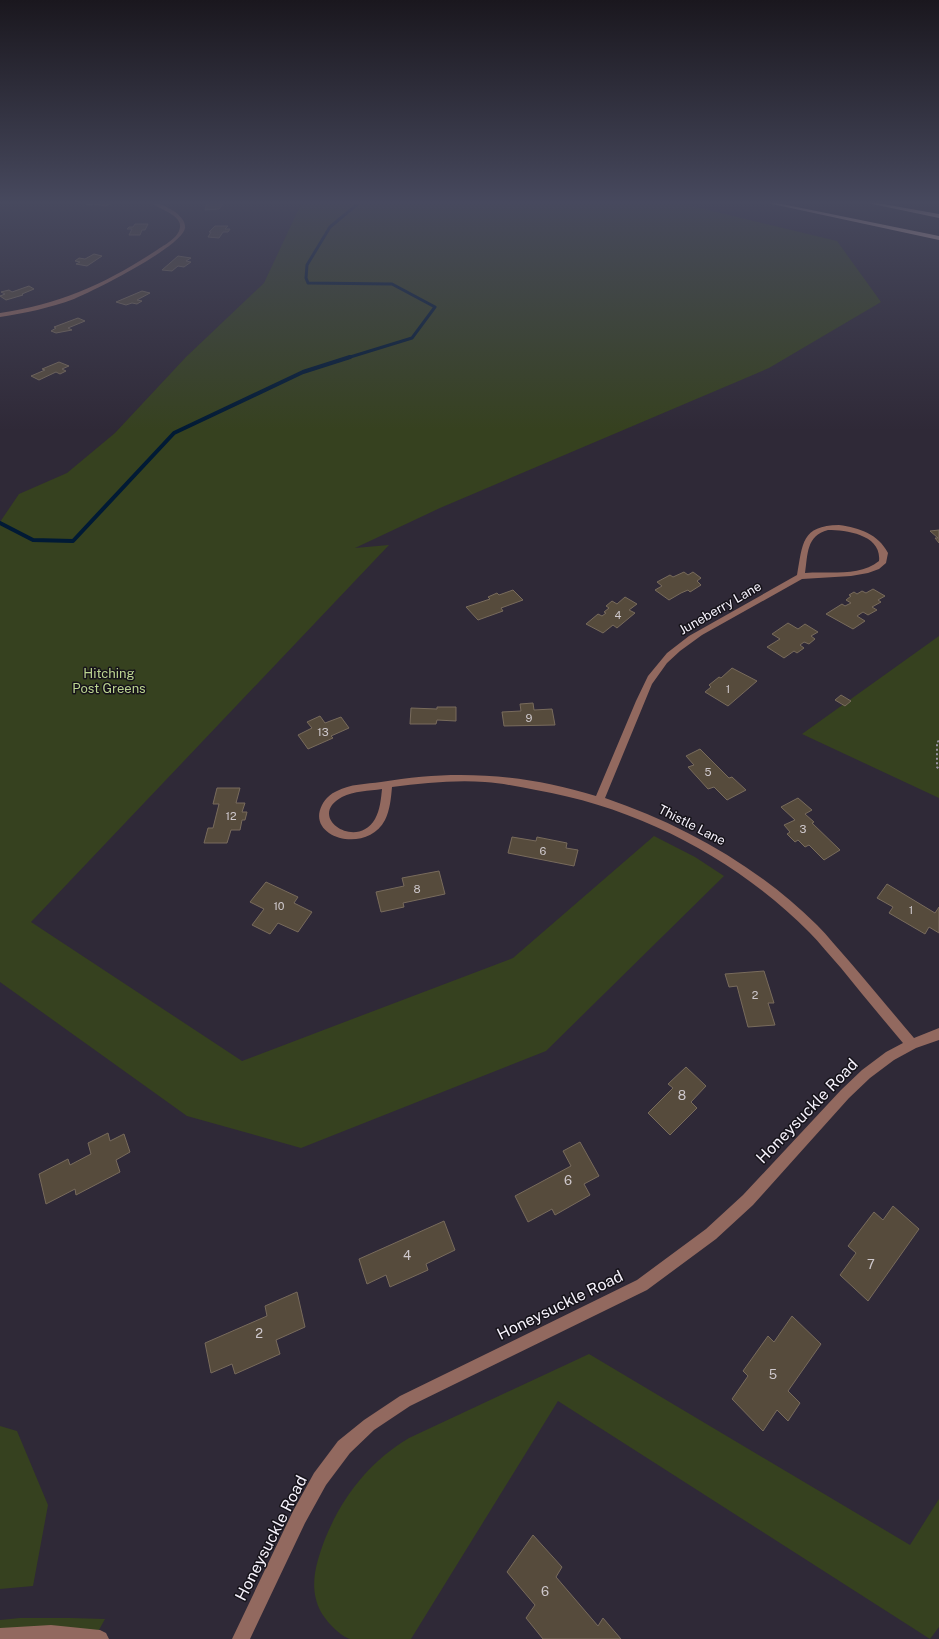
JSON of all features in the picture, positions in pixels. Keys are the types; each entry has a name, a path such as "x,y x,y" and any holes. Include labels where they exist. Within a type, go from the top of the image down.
{"street":[{"path":"0,316 47,307 86,293 115,278"},
{"name":"Juneberry Lane","path":"598,800 643,693 653,675 665,660 680,646 698,634 801,576 869,571 880,566 885,557 884,553 879,543 860,532 835,528 820,530 814,532 808,540 801,576"},
{"name":"Thistle Lane","path":"387,784 382,819 375,828 363,834 350,836 338,834 329,828 324,814 327,805 334,797 345,792 387,784 430,779 481,778 552,789 598,800 649,818 692,838 741,869 766,887 808,923 912,1044"},
{"name":"Honeysuckle Road","path":"241,1639 299,1517 320,1479 344,1447 354,1438 369,1425 405,1401 642,1285 711,1234 748,1200 844,1094 866,1074 890,1056 912,1044 939,1034"},
{"path":"0,1637 51,1634 100,1639"}],"path":[{"path":"939,741 937,767 939,769"}],"green space":[{"name":"Hitching Post Greens","path":"266,278 864,278 881,302 769,368 440,508 355,548 389,545 31,922 242,1061 513,958 654,836 695,857 724,876 546,1051 301,1148 187,1116 0,982 0,522 19,494 67,473 115,433 186,357 264,283"},
{"path":"939,636 939,798 802,734"},
{"path":"589,1354 910,1545 939,1499 939,1627 930,1639 558,1401 411,1639 350,1639 342,1635 334,1628 323,1616 317,1603 314,1585 316,1566 325,1539 340,1509 359,1481 370,1469 395,1447 409,1438"},
{"path":"0,1426 17,1431 48,1505 33,1586 0,1589"},
{"path":"20,1618 105,1619 94,1639 0,1639 0,1620"}],"building":[{"path":"29,286 34,289 22,294 23,295 6,300 0,296 5,294 1,292 9,290 12,292"},
{"path":"142,291 150,293 137,300 142,301 137,304 132,303 126,305 116,302"},
{"path":"78,318 85,321 68,328 72,330 56,333 51,331 56,328 54,327"},
{"path":"59,362 69,366 62,369 66,371 60,374 56,372 39,380 31,376 45,370 42,369"},
{"path":"939,530 939,543 935,538 938,538 930,531"},
{"path":"684,572 688,575 693,572 701,578 697,581 701,585 690,592 688,590 669,600 655,590 662,586 657,582 670,575 673,577"},
{"path":"873,589 885,596 878,600 881,602 872,607 877,610 868,615 863,612 857,616 865,621 853,629 826,614 842,604 845,606 851,603 846,600 851,596 849,595 854,592 857,594 862,591 866,593"},
{"path":"513,590 523,600 501,608 503,611 478,620 466,607 490,599 488,597 497,593 499,595"},
{"path":"625,597 637,604 629,610 635,613 617,628 613,625 603,633 586,624 598,614 602,616 606,613 604,612 609,608 606,606 612,601 617,604"},
{"path":"788,623 798,629 805,624 818,632 811,636 815,639 809,644 804,642 800,645 804,648 797,653 794,651 784,658 767,647 780,639 772,634"},
{"path":"732,668 757,681 728,706 705,692 711,687 709,685 719,677 721,678"},
{"path":"841,695 851,701 845,706 835,700"},
{"path":"533,703 534,710 552,709 555,725 504,726 502,712 521,711 520,704"},
{"path":"437,707 456,707 456,721 437,720 436,724 410,724 411,708 437,709"},
{"path":"320,716 325,723 341,717 349,728 331,736 333,738 308,749 298,735 312,728 307,722"},
{"path":"700,749 729,778 732,777 746,790 727,800 714,787 708,789 688,767 694,765 686,756"},
{"path":"217,788 240,788 236,803 245,803 242,812 247,812 245,820 242,820 240,830 231,830 227,843 204,843 208,828 213,828 219,804 213,804"},
{"path":"798,798 812,810 805,814 814,822 812,823 840,850 824,860 809,845 805,847 798,840 795,842 787,834 790,832 784,825 795,820 781,807"},
{"path":"512,837 536,841 537,837 567,843 566,848 578,850 574,866 508,853"},
{"path":"439,871 445,894 403,903 404,907 381,912 376,892 404,886 402,878"},
{"path":"266,882 298,897 294,903 312,912 298,932 278,923 270,934 252,925 264,909 250,902"},
{"path":"887,884 935,913 939,907 939,933 929,927 925,934 889,913 893,907 877,898"},
{"path":"764,971 774,1003 768,1003 775,1025 748,1027 737,986 729,987 725,974"},
{"path":"686,1067 706,1086 691,1102 697,1108 670,1135 648,1113 673,1088 668,1084"},
{"path":"108,1133 110,1141 124,1134 130,1152 116,1160 120,1172 76,1195 75,1189 46,1204 39,1174 68,1159 70,1165 91,1154 88,1143"},
{"path":"580,1142 599,1176 584,1184 590,1195 555,1215 552,1209 528,1222 515,1196 571,1166 563,1151"},
{"path":"893,1206 919,1229 868,1301 840,1275 856,1253 848,1246 874,1212 883,1220"},
{"path":"444,1221 455,1250 426,1264 428,1270 390,1287 386,1275 367,1284 359,1259"},
{"path":"297,1292 305,1327 276,1340 280,1354 235,1374 232,1364 211,1373 205,1343 267,1316 265,1306"},
{"path":"792,1316 821,1344 788,1391 800,1403 788,1421 777,1410 763,1431 732,1399 748,1376 743,1371 768,1336 774,1342"},
{"path":"533,1535 562,1567 556,1577 598,1626 603,1618 621,1639 543,1639 526,1618 535,1605 507,1572"}],"waterway":[{"path":"306,278 308,283 392,284 435,307 412,338 347,358"},
{"path":"0,523 33,540 73,541 174,433 303,372 350,357"}]}
